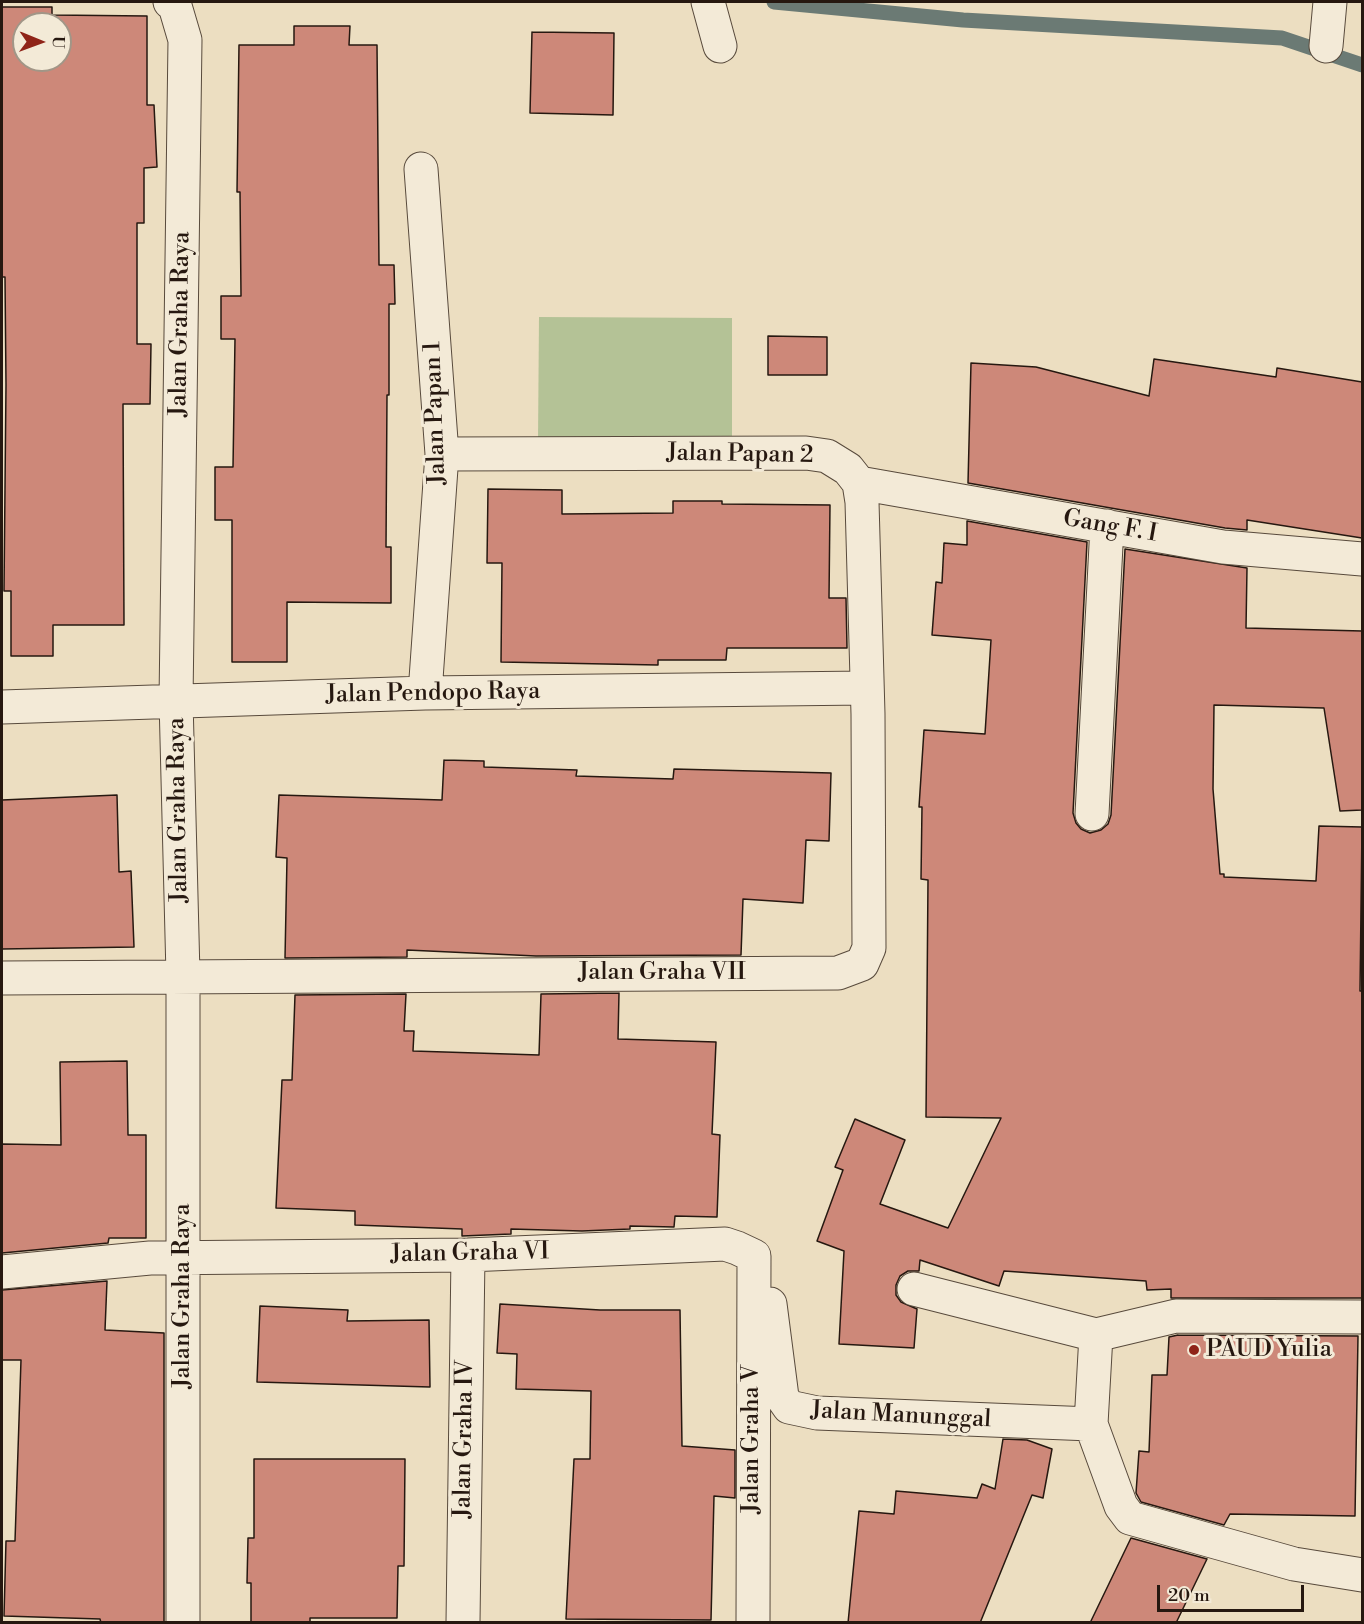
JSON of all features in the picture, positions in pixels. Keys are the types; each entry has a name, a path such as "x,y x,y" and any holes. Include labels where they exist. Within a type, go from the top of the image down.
{"street":[{"name":"Jalan Graha Raya","path":"170,2 175,6 185,40 176,700 183,975 183,1623"},
{"path":"1326,45 1330,2"},
{"path":"709,8 720,46"},
{"name":"Jalan Papan 1","path":"422,169 442,454 425,693"},
{"name":"Jalan Papan 2","path":"442,454 806,453 827,456 848,469 859,483"},
{"path":"859,483 866,688"},
{"name":"Gang F. I","path":"859,483 1223,547 1362,559"},
{"path":"1092,814 1107,526"},
{"name":"Jalan Pendopo Raya","path":"2,707 425,693 866,688"},
{"name":"Jalan Graha VII","path":"2,978 183,975 838,973 852,969 862,964 869,948 866,688"},
{"name":"Jalan Graha VI","path":"2,1272 150,1258 468,1255 725,1244 754,1264"},
{"name":"Jalan Graha IV","path":"463,1623 468,1255"},
{"name":"Jalan Manunggal","path":"754,1264 767,1278 782,1397 789,1407 817,1413 1091,1424"},
{"name":"Jalan Graha V","path":"753,1623 754,1264"},
{"path":"914,1289 1096,1335 1176,1316 1362,1317"},
{"path":"1096,1335 1091,1424 1121,1506 1130,1518 1294,1564 1362,1575"}],"green space":[{"path":"539,317 732,318 732,440 538,440"}],"building":[{"path":"2,7 52,7 52,12 12,12 12,72 72,72 72,15 147,16 147,105 154,105 157,167 144,168 144,223 137,223 137,344 151,344 150,404 123,404 124,625 53,625 53,656 11,656 11,591 4,591 5,277 2,277"},
{"path":"294,26 350,26 349,45 377,45 379,265 394,265 395,304 389,304 389,395 387,395 386,547 391,547 391,603 287,602 287,662 232,662 232,520 215,520 215,467 233,467 235,339 221,339 221,296 241,296 240,192 237,192 239,45 294,45"},
{"path":"532,32 614,33 613,115 530,113"},
{"path":"768,336 827,337 827,375 768,375"},
{"path":"1154,359 1276,377 1277,368 1362,382 1362,538 1247,520 1247,530 1225,528 968,483 971,363 1036,367 1149,396"},
{"path":"488,489 562,490 562,514 673,513 673,501 830,505 829,598 846,598 847,648 727,648 726,660 658,660 658,665 501,662 502,563 487,563"},
{"path":"967,521 1087,542 1073,813 1081,829 1090,833 1101,830 1108,824 1111,815 1125,549 1247,568 1246,628 1362,631 1362,810 1340,811 1324,708 1214,705 1213,789 1220,874 1224,874 1224,877 1316,881 1319,826 1362,827 1360,991 1362,991 1362,1298 1171,1298 1171,1289 1147,1290 1146,1281 1004,1271 999,1286 920,1260 919,1271 908,1271 900,1276 896,1285 896,1295 901,1302 917,1309 914,1348 839,1344 844,1251 817,1241 843,1170 835,1167 855,1119 905,1140 880,1204 948,1228 1001,1118 926,1117 928,880 921,879 922,807 919,807 924,730 985,734 991,640 932,635 936,582 942,583 944,543 967,545"},
{"path":"444,760 484,761 484,767 577,770 576,776 673,779 674,769 831,773 829,841 806,840 803,903 743,899 741,955 536,956 407,950 407,957 285,958 287,858 276,857 279,795 442,800"},
{"path":"117,795 119,872 131,871 134,947 2,949 2,800"},
{"path":"619,993 618,1039 716,1042 712,1134 720,1135 717,1217 675,1216 674,1227 630,1226 630,1229 582,1231 511,1229 511,1234 462,1236 462,1229 355,1225 355,1211 276,1208 282,1080 292,1080 295,995 406,994 404,1031 414,1031 413,1051 539,1055 541,994"},
{"path":"127,1061 128,1135 146,1135 146,1238 109,1238 108,1243 2,1253 2,1144 61,1145 60,1062"},
{"path":"107,1281 105,1330 164,1333 164,1623 101,1623 100,1619 4,1616 6,1541 15,1541 21,1360 2,1360 2,1290"},
{"path":"500,1304 600,1310 680,1310 682,1446 735,1450 735,1498 714,1496 711,1620 566,1619 574,1459 590,1459 591,1391 516,1389 517,1354 497,1353"},
{"path":"260,1306 348,1310 347,1321 429,1320 430,1387 257,1382"},
{"path":"1178,1335 1358,1336 1355,1516 1230,1514 1224,1525 1141,1502 1136,1493 1139,1451 1149,1452 1152,1375 1167,1375 1169,1337"},
{"path":"1003,1439 1027,1440 1052,1449 1043,1498 1032,1495 980,1623 848,1623 859,1511 894,1514 896,1491 977,1498 982,1484 995,1489"},
{"path":"254,1459 405,1459 404,1566 398,1566 397,1618 310,1618 310,1623 251,1623 251,1583 247,1583 248,1538 254,1538"},
{"path":"1131,1538 1207,1559 1176,1623 1090,1623"}],"waterway":[{"path":"774,2 963,20 1282,38 1362,65"}],"place":[{"name":"PAUD Yulia","path":"1194,1350"}]}
